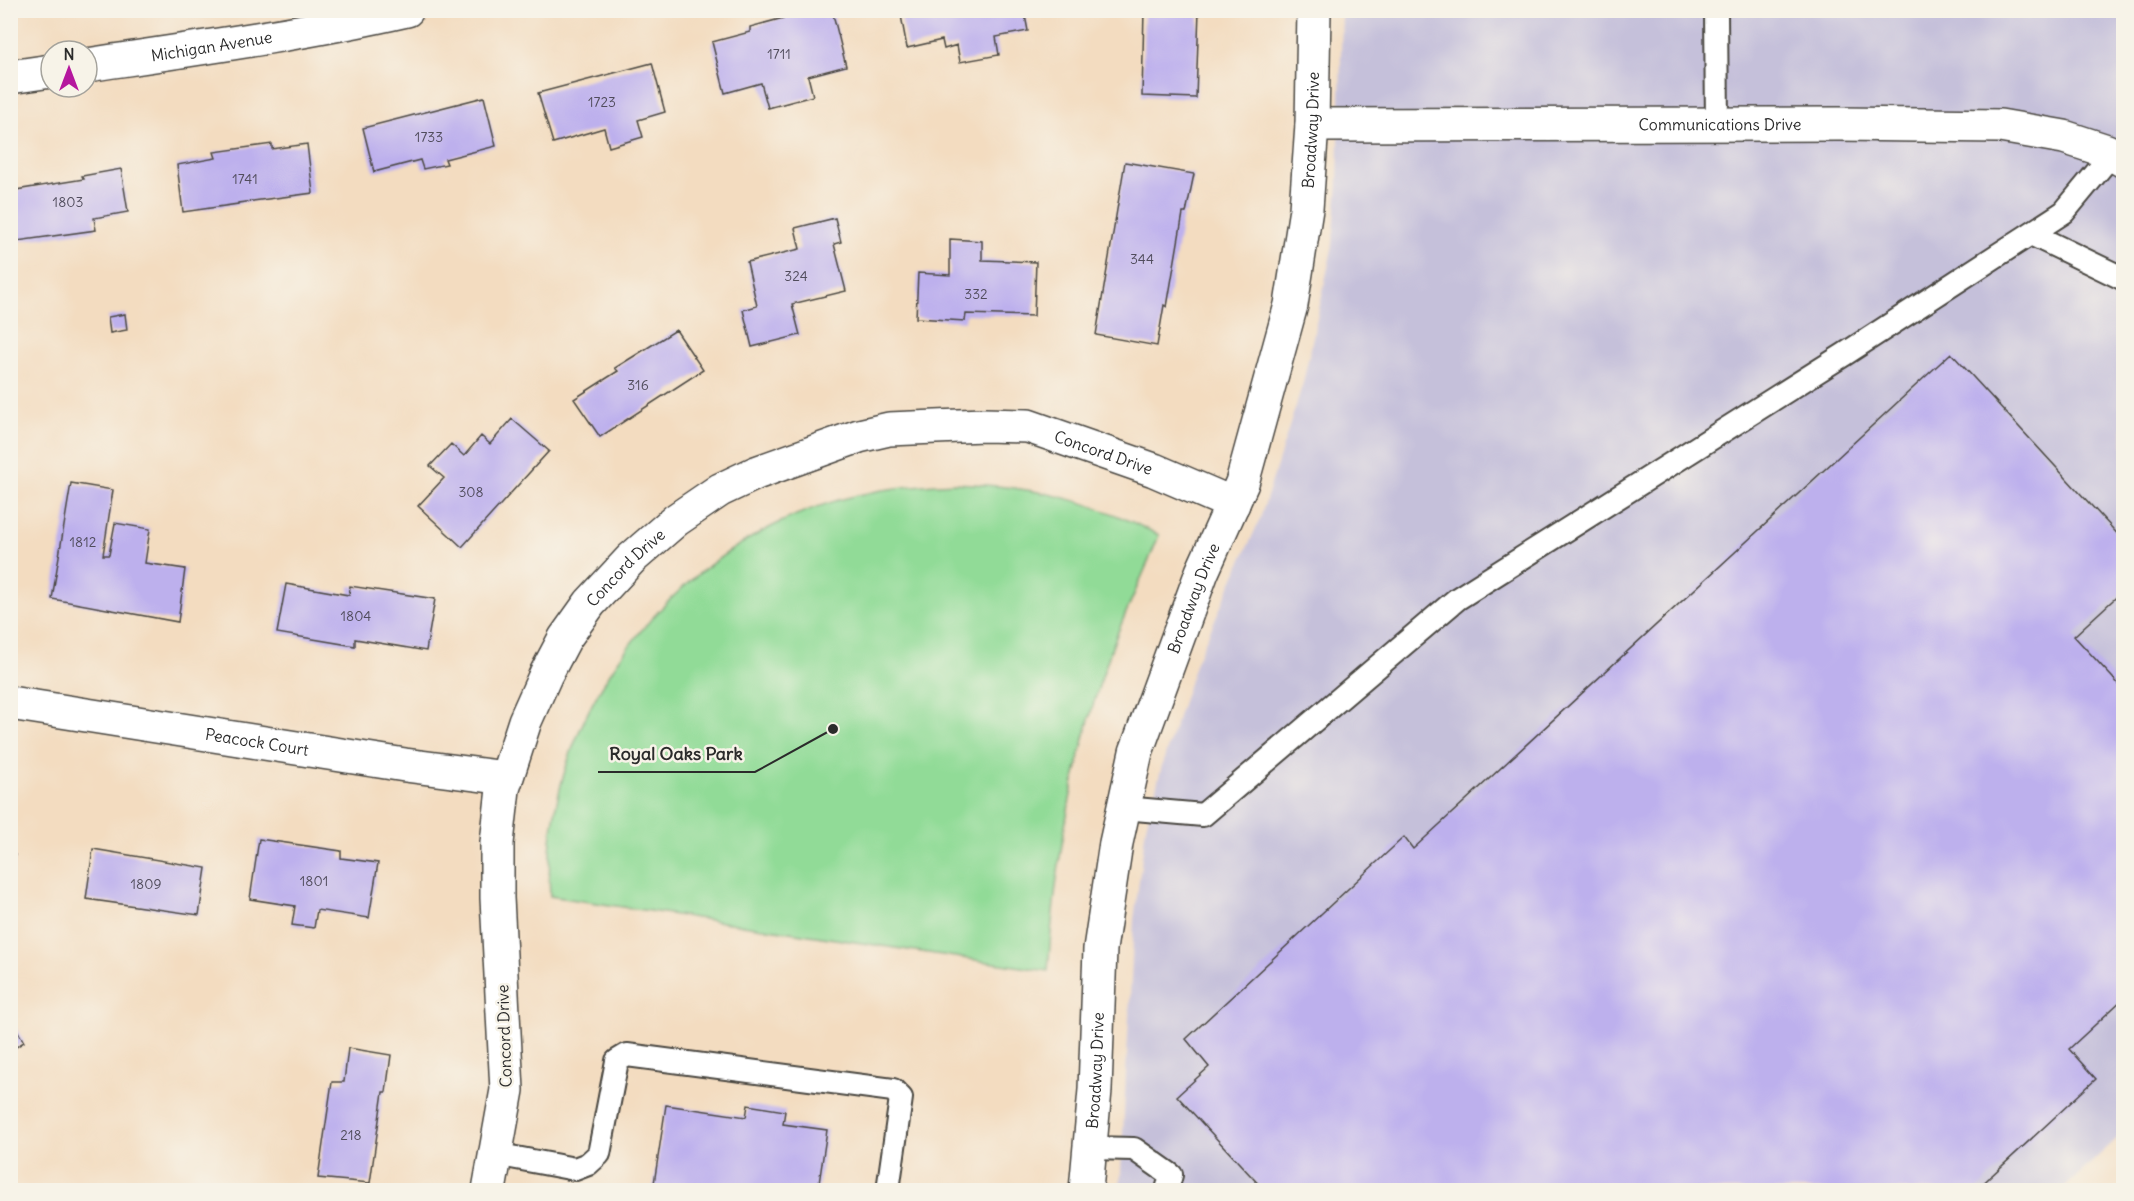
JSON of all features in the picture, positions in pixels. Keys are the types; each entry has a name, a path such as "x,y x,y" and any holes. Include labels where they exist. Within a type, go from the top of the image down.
{"street":[{"name":"Michigan Avenue","path":"99,63 290,33 407,10"},
{"name":"Broadway Drive","path":"1086,1191 1095,1090 1100,949 1116,843 1136,752 1202,572 1242,483 1291,305 1306,209 1312,124 1314,10"},
{"path":"10,77 39,73"},
{"name":"Communications Drive","path":"1312,124 2000,126 2064,137 2118,158"},
{"name":"Concord Drive","path":"489,1191 507,1090 497,854 503,789 525,721 565,638 590,603 632,559 676,520 720,490 756,473 860,436 889,429 983,425 1028,426 1154,470 1233,504"},
{"name":"Peacock Court","path":"10,703 405,765 506,778"}],"lane":[{"path":"1716,10 1717,125"},
{"path":"1124,808 1203,815 1456,599 2031,234 2064,212 2118,158"},
{"path":"2031,234 2124,279"},
{"path":"495,1154 575,1168 588,1164 599,1154 617,1061 627,1055 893,1090 901,1098 888,1191"},
{"path":"1090,1148 1134,1149 1171,1175 1167,1191"}],"shaded area":[{"path":"1342,11 2123,11 2123,1133 2062,1190 1120,1190 1134,920 1146,826 1163,762 1196,662 1260,519 1303,383 1333,244 1338,183"}],"green space":[{"path":"955,483 1010,487 1060,497 1109,512 1159,535 1116,638 1086,731 1061,850 1048,971 550,896 551,838 562,782 581,728 607,678 641,631 681,589 726,554 775,525 818,506 862,494 908,486"}],"building":[{"path":"813,10 832,10 846,66 808,76 813,96 768,108 761,83 725,93 712,42 750,32 750,27"},
{"path":"900,10 1024,10 1028,31 996,37 999,55 960,62 957,45 944,49 942,40 907,48"},
{"path":"1144,10 1199,10 1196,98 1142,96"},
{"path":"652,63 665,112 638,120 643,137 609,147 604,128 553,143 538,93"},
{"path":"484,97 496,146 445,159 447,164 423,169 420,160 374,172 363,128"},
{"path":"272,144 272,149 307,144 313,193 183,212 177,165 216,158 214,152"},
{"path":"1125,162 1194,174 1186,213 1183,213 1167,307 1164,305 1157,346 1096,335"},
{"path":"121,169 128,212 94,218 96,230 10,242 10,191 84,179 82,176"},
{"path":"835,218 841,242 834,244 846,291 792,304 800,335 752,347 743,310 757,306 747,262 800,249 795,228"},
{"path":"950,239 982,241 982,260 1036,262 1034,316 966,314 965,321 916,318 918,273 950,275"},
{"path":"125,314 127,330 110,333 108,317"},
{"path":"676,330 703,370 600,437 574,399 618,371 615,368"},
{"path":"1951,353 2124,541 2124,590 2074,636 2124,690 2124,998 2069,1049 2096,1079 1976,1190 1264,1190 1177,1096 1209,1067 1186,1039 1404,837 1413,849"},
{"path":"512,419 549,451 462,547 418,506 444,478 430,466 451,444 464,456 481,436 490,444"},
{"path":"71,483 113,490 103,555 109,555 115,523 150,529 145,563 185,569 178,622 52,599"},
{"path":"286,584 349,595 350,586 435,599 426,651 355,639 355,646 277,633"},
{"path":"259,839 341,851 341,858 378,863 369,918 317,910 314,928 292,925 295,906 250,899"},
{"path":"93,849 206,868 199,915 86,899"},
{"path":"10,854 15,855 12,879 10,879"},
{"path":"16,1028 24,1042 10,1051 10,1031"},
{"path":"348,1048 391,1055 386,1092 383,1092 370,1183 318,1178 332,1082 344,1082"},
{"path":"666,1105 746,1117 748,1105 785,1111 783,1124 827,1130 818,1190 653,1190"}],"place":[{"name":"Royal Oaks Park","path":"833,729"}]}
